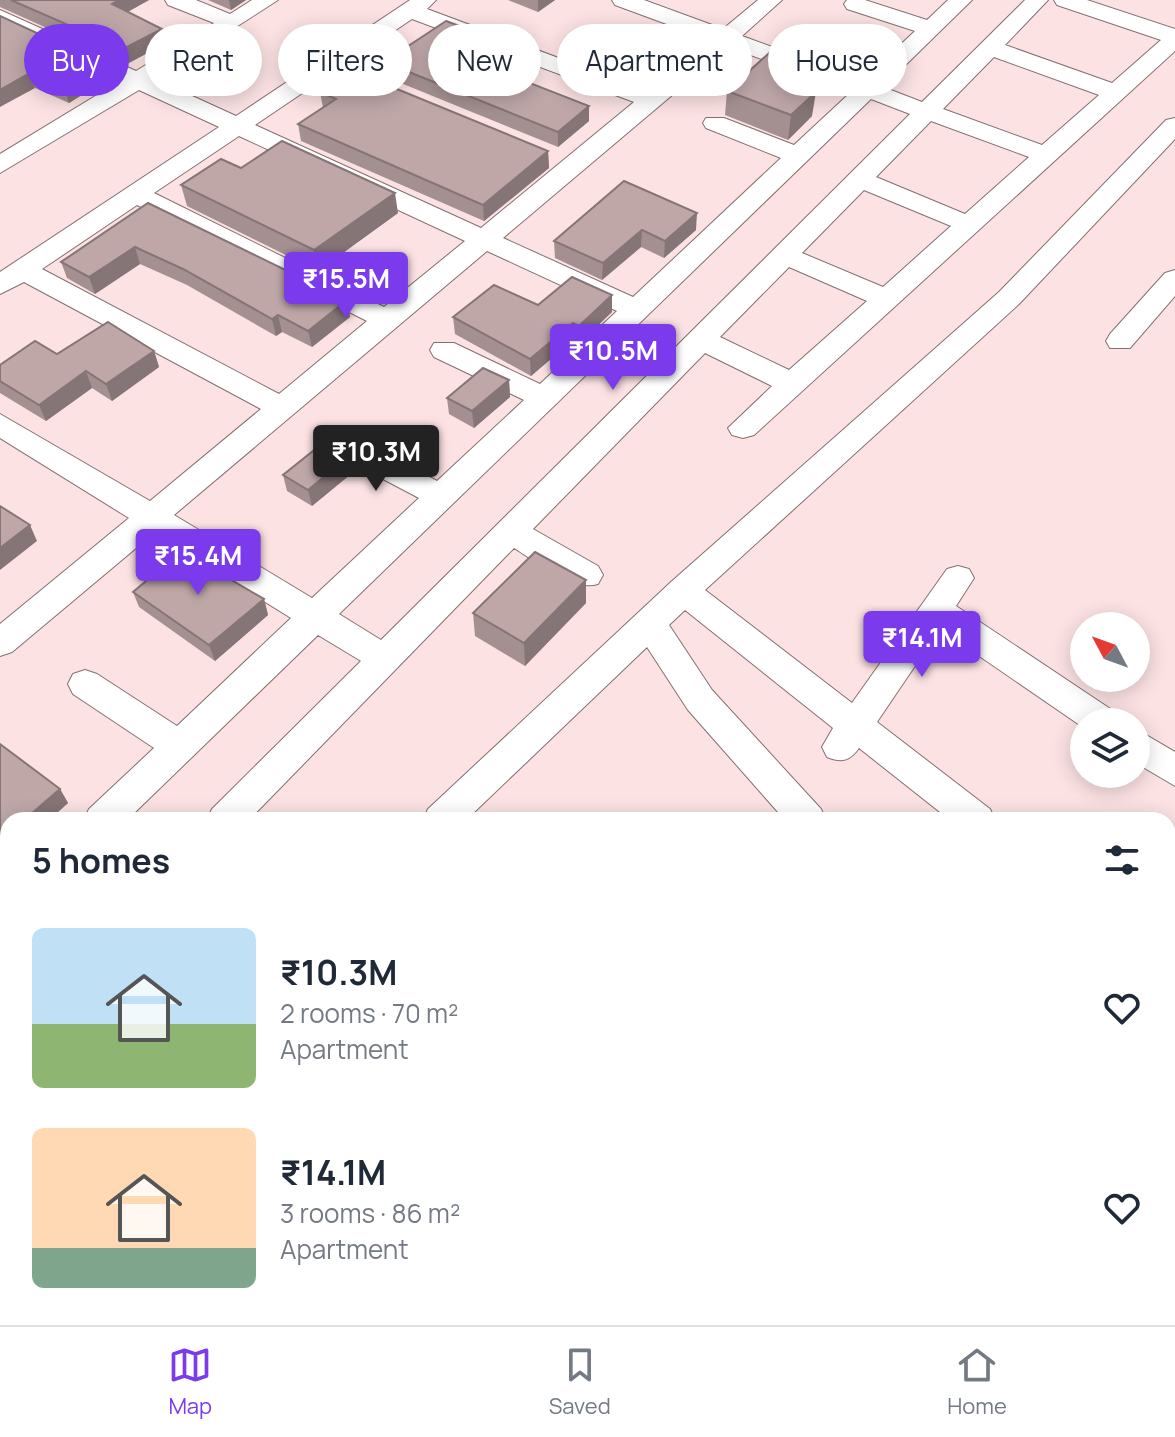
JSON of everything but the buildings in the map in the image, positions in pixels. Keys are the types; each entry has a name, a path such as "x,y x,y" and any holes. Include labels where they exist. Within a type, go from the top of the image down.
{"street":[{"path":"176,0 231,22"},
{"path":"0,165 22,140 139,79 267,0"},
{"path":"623,0 689,24"},
{"path":"741,24 771,0"},
{"path":"907,51 961,0"},
{"path":"233,812 1037,0"},
{"path":"743,428 1048,156 1175,38 1065,0"},
{"path":"855,4 930,29"},
{"path":"390,24 418,5 650,100"},
{"path":"0,17 638,310"},
{"path":"991,48 1116,93"},
{"path":"11,278 282,96"},
{"path":"4,635 151,517 655,96"},
{"path":"110,812 638,310 710,223 799,156 859,96"},
{"path":"885,96 1048,156"},
{"path":"715,123 799,156"},
{"path":"449,812 683,591 1009,298 1175,125"},
{"path":"544,153 573,165"},
{"path":"861,180 970,225"},
{"path":"136,194 387,320"},
{"path":"786,256 886,299"},
{"path":"11,278 282,408"},
{"path":"1120,341 1164,310 1175,279"},
{"path":"702,340 791,383"},
{"path":"444,350 545,398"},
{"path":"0,424 385,659"},
{"path":"335,441 442,497"},
{"path":"511,532 587,575"},
{"path":"847,736 958,578"},
{"path":"683,591 847,736 965,812"},
{"path":"936,609 1082,708"},
{"path":"649,623 700,700 801,812"},
{"path":"85,684 179,746"},
{"path":"1150,754 1175,771"}]}
